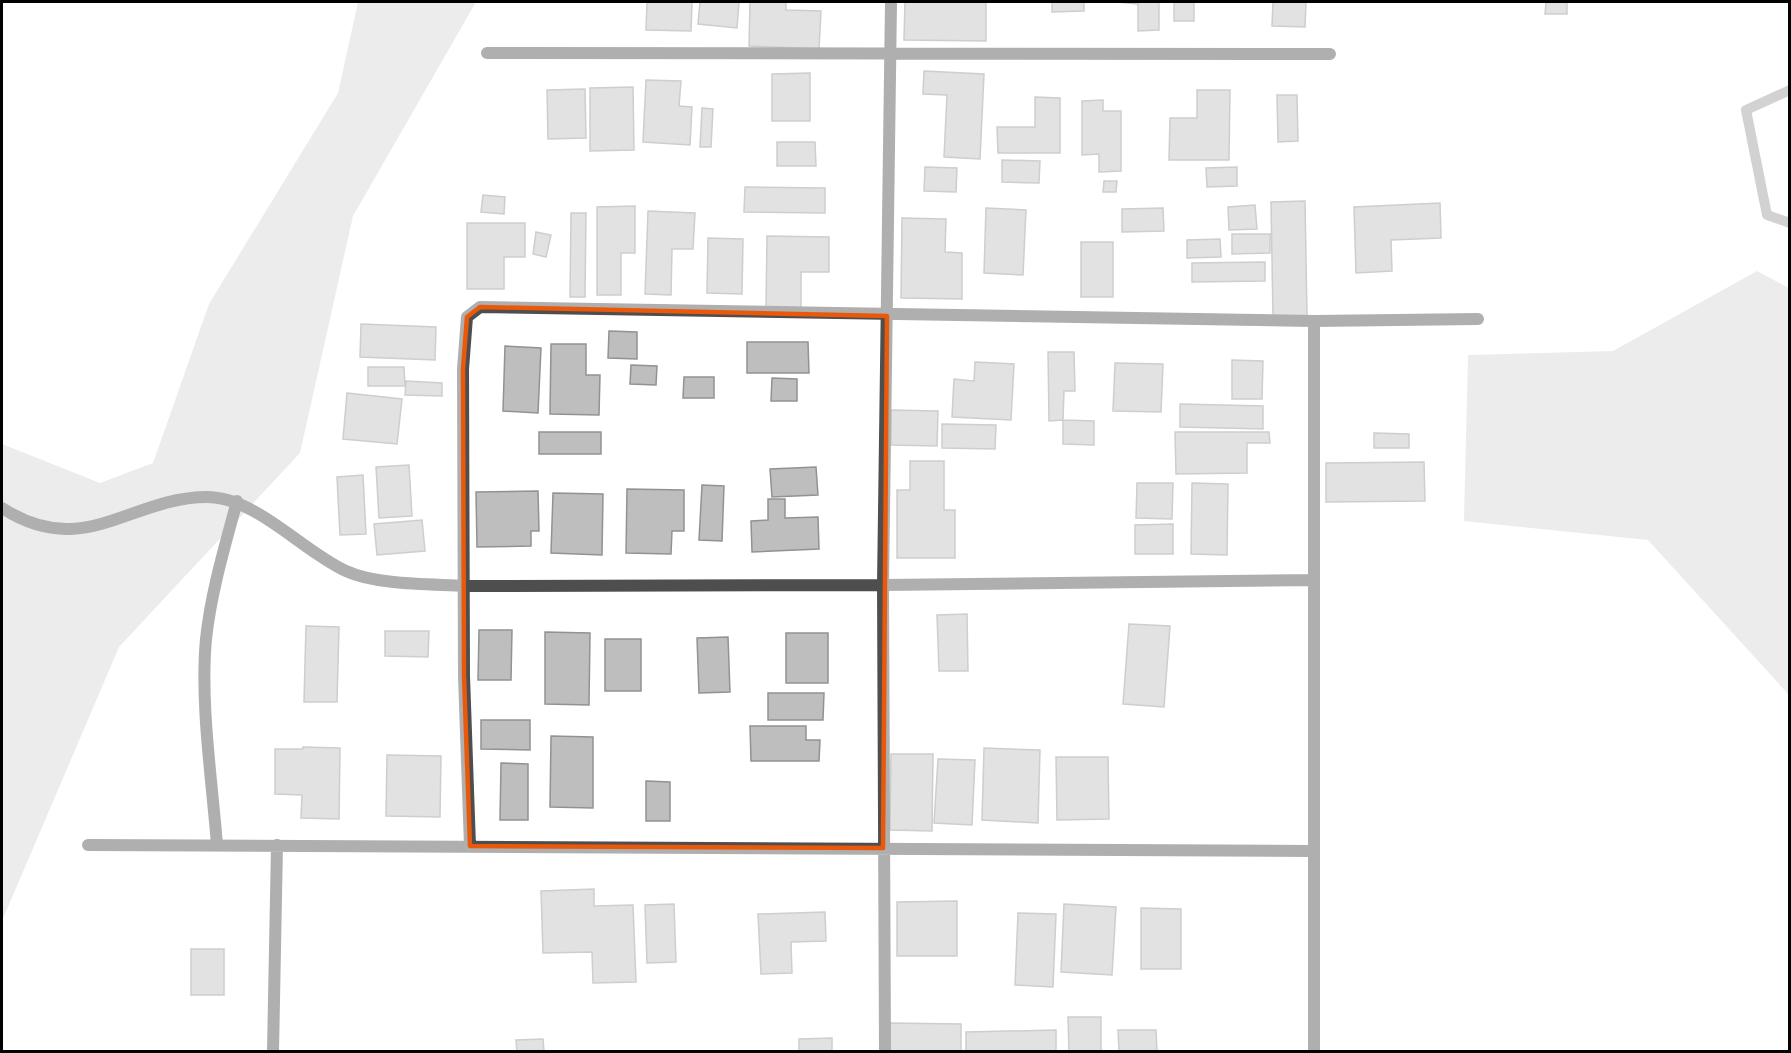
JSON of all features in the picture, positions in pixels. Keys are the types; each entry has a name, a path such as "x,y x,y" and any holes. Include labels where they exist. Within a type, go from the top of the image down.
{"street":[{"path":"885,1052 883,585 891,2"},
{"path":"487,53 1330,54"},
{"path":"470,846 464,676 463,369 467,317 480,308 1314,321 1478,319"},
{"path":"1314,321 1312,850 1314,1052"},
{"path":"2,508 15,517 51,530 87,527 117,521 176,501 207,497 237,501 312,553 348,573 399,582 464,586 883,585 1314,579"},
{"path":"217,845 207,720 206,641 212,599 237,501"},
{"path":"88,845 1312,850"},
{"path":"273,1052 276,845"}],"highlighted area":[{"path":"480,307 887,316 883,848 470,846 464,676 463,369 467,317"}],"shaded area":[{"path":"358,2 476,2 353,216 300,453 119,647 2,921 2,444 100,483 153,463 209,304 338,93"},
{"path":"1757,271 1789,288 1789,695 1648,540 1464,521 1468,355 1613,351"}],"building":[{"path":"647,2 692,2 691,31 646,30"},
{"path":"700,2 739,2 737,28 698,24"},
{"path":"750,2 786,2 786,10 821,11 819,49 749,46"},
{"path":"905,2 986,2 986,41 904,40"},
{"path":"1052,2 1084,2 1084,11 1052,12"},
{"path":"1116,2 1159,2 1159,30 1138,31 1138,4"},
{"path":"1174,2 1194,2 1194,21 1174,21"},
{"path":"1273,2 1306,2 1305,27 1272,26"},
{"path":"1546,2 1567,2 1567,14 1545,14"},
{"path":"924,71 984,74 980,159 944,157 947,95 923,94"},
{"path":"810,73 810,121 772,121 772,74"},
{"path":"646,80 681,81 679,106 692,107 690,145 643,142"},
{"path":"633,87 634,150 590,151 590,88"},
{"path":"585,89 586,138 548,139 547,90"},
{"path":"1197,90 1230,90 1229,160 1169,160 1170,118 1197,118"},
{"path":"1277,95 1297,95 1298,141 1278,142"},
{"path":"1035,97 1060,98 1060,153 998,153 997,127 1035,127"},
{"path":"1103,100 1103,111 1121,111 1121,171 1099,172 1099,154 1082,155 1082,101"},
{"path":"702,108 713,109 711,147 700,147"},
{"path":"777,142 815,142 816,166 777,166"},
{"path":"1002,160 1040,161 1039,183 1002,182"},
{"path":"925,167 957,168 956,192 924,191"},
{"path":"1237,167 1237,186 1207,187 1206,168"},
{"path":"1104,181 1117,181 1116,192 1103,192"},
{"path":"745,187 825,188 825,213 744,212"},
{"path":"483,195 505,197 504,214 481,212"},
{"path":"1305,201 1307,316 1273,317 1271,202"},
{"path":"1440,203 1441,238 1391,240 1392,271 1356,273 1354,207"},
{"path":"1255,205 1257,229 1229,230 1228,207"},
{"path":"635,206 635,253 621,253 621,295 597,295 597,207"},
{"path":"986,208 1026,210 1023,275 984,273"},
{"path":"1163,208 1164,231 1122,232 1122,209"},
{"path":"648,211 695,213 693,249 672,249 671,295 645,294"},
{"path":"571,213 586,213 585,297 570,297"},
{"path":"902,218 946,219 945,252 962,253 962,299 901,298"},
{"path":"467,223 525,223 525,257 504,257 504,289 467,289"},
{"path":"536,232 551,235 546,257 533,254"},
{"path":"1232,234 1270,234 1270,253 1232,254"},
{"path":"767,236 829,237 829,272 801,272 801,308 766,307"},
{"path":"708,238 743,239 742,294 707,293"},
{"path":"1220,239 1221,257 1187,258 1187,240"},
{"path":"1081,242 1113,242 1113,297 1081,297"},
{"path":"1265,262 1265,281 1192,282 1192,263"},
{"path":"361,324 436,327 435,360 360,357"},
{"path":"609,331 637,332 637,359 608,358"},
{"path":"747,342 808,342 809,373 747,373"},
{"path":"551,344 586,344 586,375 600,375 599,415 550,414"},
{"path":"505,346 541,348 538,413 503,411"},
{"path":"1048,352 1074,352 1075,391 1064,391 1063,420 1049,421"},
{"path":"1232,360 1263,361 1262,399 1232,399"},
{"path":"975,362 1014,364 1011,420 952,417 954,379 974,381"},
{"path":"1115,363 1163,364 1161,412 1113,411"},
{"path":"631,365 657,366 656,385 630,384"},
{"path":"368,367 404,367 405,386 368,386"},
{"path":"684,377 714,377 714,398 683,398"},
{"path":"772,378 797,379 797,401 771,401"},
{"path":"406,381 442,383 442,396 405,395"},
{"path":"347,393 402,399 397,444 343,439"},
{"path":"1180,404 1263,406 1263,429 1180,427"},
{"path":"891,410 938,411 937,446 891,445"},
{"path":"1063,420 1094,421 1094,445 1063,444"},
{"path":"942,424 996,425 995,449 942,448"},
{"path":"539,432 601,432 601,454 539,454"},
{"path":"1175,432 1269,432 1270,443 1247,443 1247,473 1176,474"},
{"path":"1374,433 1409,434 1409,448 1374,448"},
{"path":"910,461 944,461 944,510 955,510 955,558 897,558 897,490 910,490"},
{"path":"1424,462 1425,501 1326,502 1326,463"},
{"path":"409,465 412,516 379,518 376,467"},
{"path":"816,467 818,495 772,497 770,469"},
{"path":"363,475 366,534 340,535 337,477"},
{"path":"1137,483 1173,483 1172,519 1136,518"},
{"path":"1192,483 1228,484 1227,555 1191,554"},
{"path":"702,485 724,486 722,541 699,540"},
{"path":"627,489 684,490 684,531 672,531 671,554 626,553"},
{"path":"538,491 539,531 531,531 531,546 477,547 476,492"},
{"path":"553,493 603,494 602,555 551,553"},
{"path":"768,499 785,499 785,518 818,517 819,549 752,552 751,521 768,520"},
{"path":"422,520 425,551 377,555 374,524"},
{"path":"1173,524 1173,554 1135,554 1135,525"},
{"path":"967,614 968,671 939,671 937,615"},
{"path":"1129,624 1170,626 1164,707 1123,704"},
{"path":"306,626 339,627 337,702 304,702"},
{"path":"479,630 512,630 511,680 478,680"},
{"path":"385,631 429,631 428,657 385,656"},
{"path":"545,632 590,633 589,705 545,704"},
{"path":"786,633 828,633 828,683 786,683"},
{"path":"728,637 730,692 699,693 697,638"},
{"path":"605,639 641,639 641,691 605,691"},
{"path":"768,693 824,693 823,720 768,720"},
{"path":"481,720 530,720 530,750 481,749"},
{"path":"750,726 806,726 806,740 820,740 819,761 751,761"},
{"path":"551,736 593,737 593,808 550,807"},
{"path":"303,747 340,748 339,819 301,818 302,795 275,794 275,749 303,749"},
{"path":"984,748 1040,750 1038,823 982,820"},
{"path":"891,754 933,754 932,831 890,830"},
{"path":"387,755 441,756 440,817 386,816"},
{"path":"1056,757 1108,757 1109,819 1057,820"},
{"path":"938,759 975,760 972,825 934,823"},
{"path":"501,763 528,764 528,820 500,820"},
{"path":"646,781 670,782 670,821 646,821"},
{"path":"594,889 594,906 633,905 636,982 593,983 592,952 543,953 541,891"},
{"path":"957,901 957,956 897,956 897,902"},
{"path":"674,904 676,962 647,963 645,905"},
{"path":"1064,904 1116,907 1112,975 1061,972"},
{"path":"1141,908 1181,909 1181,969 1141,969"},
{"path":"825,912 826,941 791,942 792,973 761,974 758,914"},
{"path":"1018,913 1056,914 1053,987 1015,985"},
{"path":"191,949 224,949 224,995 191,995"},
{"path":"1068,1017 1101,1017 1101,1052 1069,1052"},
{"path":"890,1023 961,1024 961,1052 890,1052"},
{"path":"1056,1030 1056,1052 966,1052 966,1032"},
{"path":"1118,1030 1156,1030 1157,1052 1119,1052"},
{"path":"832,1038 832,1052 799,1052 799,1039"},
{"path":"543,1039 544,1052 517,1052 516,1040"}],"waterway":[{"path":"1790,90 1746,110 1767,215 1790,223"}]}
